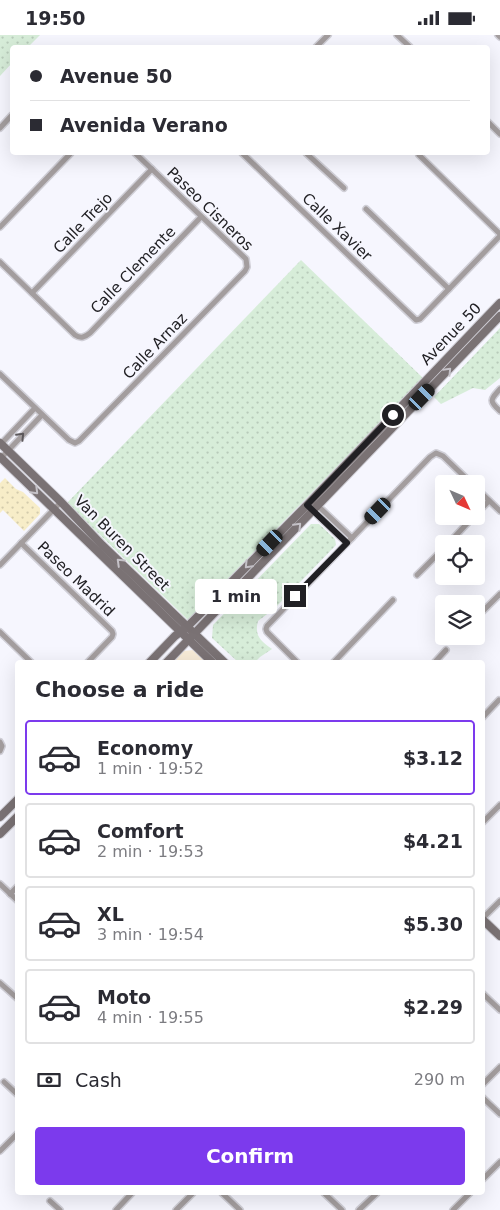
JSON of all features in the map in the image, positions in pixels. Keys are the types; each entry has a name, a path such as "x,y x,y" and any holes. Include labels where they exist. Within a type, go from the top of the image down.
{"main road":[{"name":"Avenue 50","path":"169,660 500,303"},
{"name":"Avenue 50","path":"152,660 312,505 500,317"},
{"name":"Van Buren Street","path":"0,444 61,502 191,636 211,660"},
{"name":"Van Buren Street","path":"0,457 184,629"},
{"name":"Van Buren Street","path":"191,636 221,660"},
{"path":"0,817 15,802"},
{"path":"0,834 15,819"},
{"path":"485,922 500,936"}],"street":[{"path":"318,45 328,35"},
{"path":"397,35 408,45"},
{"path":"0,128 10,117"},
{"path":"490,124 500,134"},
{"path":"0,227 69,155"},
{"name":"Paseo Cisneros","path":"136,155 246,259 247,263"},
{"name":"Calle Xavier","path":"244,155 411,317 416,320 420,319 449,289"},
{"path":"308,155 344,188"},
{"path":"366,209 449,289 500,235 419,155"},
{"name":"Calle Trejo","path":"32,293 152,169"},
{"name":"Calle Clemente","path":"32,293 75,335 78,337 86,336 201,217"},
{"path":"0,262 32,293"},
{"name":"Calle Arnaz","path":"42,415 68,440 75,443 79,441 245,271 247,263"},
{"path":"0,374 42,415 0,457"},
{"path":"500,389 492,397 491,401 500,411"},
{"path":"0,444 35,408"},
{"path":"295,660 270,635 266,629 270,623 430,457 436,453 443,456 463,475"},
{"path":"485,497 500,511"},
{"path":"485,505 489,501"},
{"path":"0,565 61,502"},
{"path":"312,505 352,538"},
{"path":"312,505 347,543"},
{"path":"456,535 466,525"},
{"name":"Paseo Madrid","path":"21,543 113,634 90,660"},
{"path":"417,575 435,557"},
{"path":"485,609 500,594"},
{"path":"336,660 393,600"},
{"path":"0,632 29,660"},
{"path":"437,660 446,650"},
{"path":"485,714 499,700"},
{"path":"485,820 500,805"},
{"path":"0,884 15,898"},
{"path":"10,894 15,889"},
{"path":"485,916 500,901"},
{"path":"0,983 15,996"},
{"path":"485,996 500,1010"},
{"path":"485,1082 500,1067"},
{"path":"4,1082 15,1092"},
{"path":"485,1100 500,1114"},
{"path":"0,1151 15,1136"},
{"path":"485,1177 500,1162"},
{"path":"116,1210 130,1195"},
{"path":"176,1210 191,1195"},
{"path":"224,1195 240,1210"},
{"path":"326,1195 342,1210"},
{"path":"359,1210 375,1195"},
{"path":"453,1210 468,1195"},
{"path":"50,1201 60,1210"}],"shaded area":[{"path":"194,650 204,660 174,660 183,651"}],"green space":[{"path":"0,35 40,35 30,45 10,45 10,65 0,76"},
{"path":"301,260 423,378 188,620 67,503"},
{"path":"500,328 500,378 485,390 473,388 441,404 434,397"},
{"path":"311,524 319,524 335,539 336,545 275,608 258,621 257,631 259,638 272,649 257,660 236,660 212,638 213,625"}],"sand":[{"path":"5,478 40,508 40,514 24,531 3,510 0,513 0,483"}],"route":[{"path":"295,596 347,543 307,505 393,415"}]}
